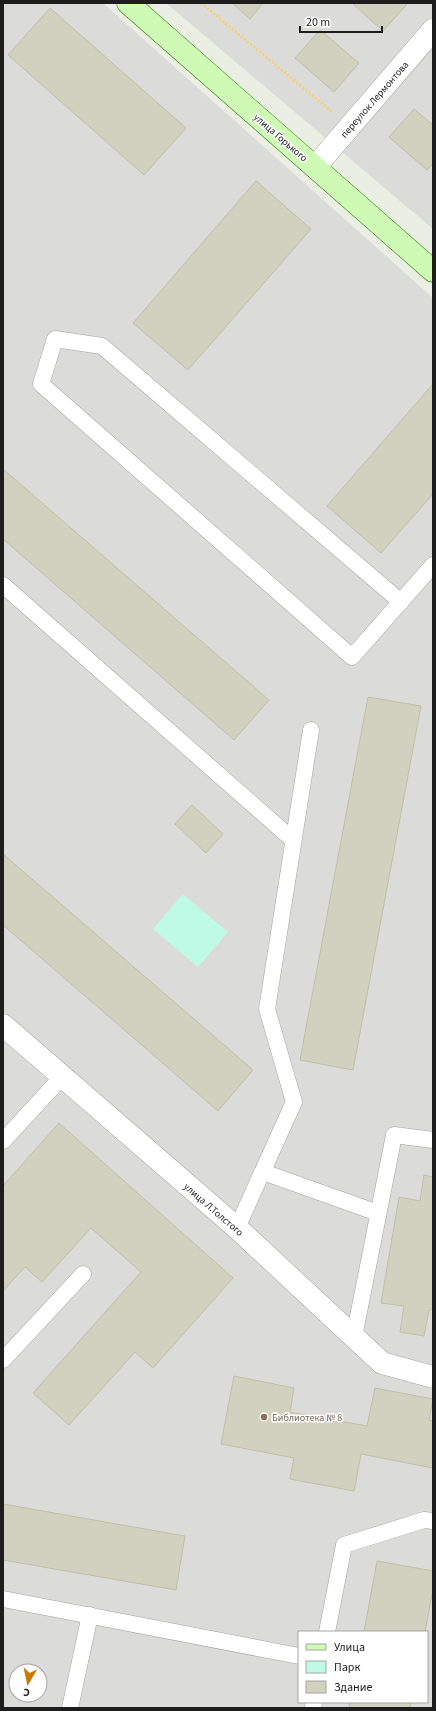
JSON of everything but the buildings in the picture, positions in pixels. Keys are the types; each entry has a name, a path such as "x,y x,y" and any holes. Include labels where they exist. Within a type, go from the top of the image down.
{"main road":[{"name":"улица Горького","path":"128,3 433,271"}],"street":[{"name":"переулок Лермонтова","path":"315,167 433,30"},
{"name":"улица Л.Толстого","path":"3,1024 237,1228 382,1363 433,1377"}],"lane":[{"path":"401,602 102,346 55,339 41,384 352,657 401,602 433,566"},
{"path":"3,584 293,840"},
{"path":"237,1228 294,1102 267,1009 311,730"},
{"path":"3,1141 62,1077"},
{"path":"354,1337 394,1135 433,1140"},
{"path":"263,1172 378,1213"},
{"path":"3,1360 83,1274"},
{"path":"328,1631 344,1545 424,1520 433,1521"},
{"path":"3,1599 298,1656"},
{"path":"70,1708 90,1615"}],"path":[{"path":"201,3 349,127"}],"shaded area":[{"path":"3,3 103,3 433,298 433,1708 3,1708"},
{"path":"166,3 433,3 433,229"}],"green space":[{"path":"183,894 228,932 198,967 153,929"}],"place":[{"name":"Библиотека № 8","path":"264,1417"}]}
